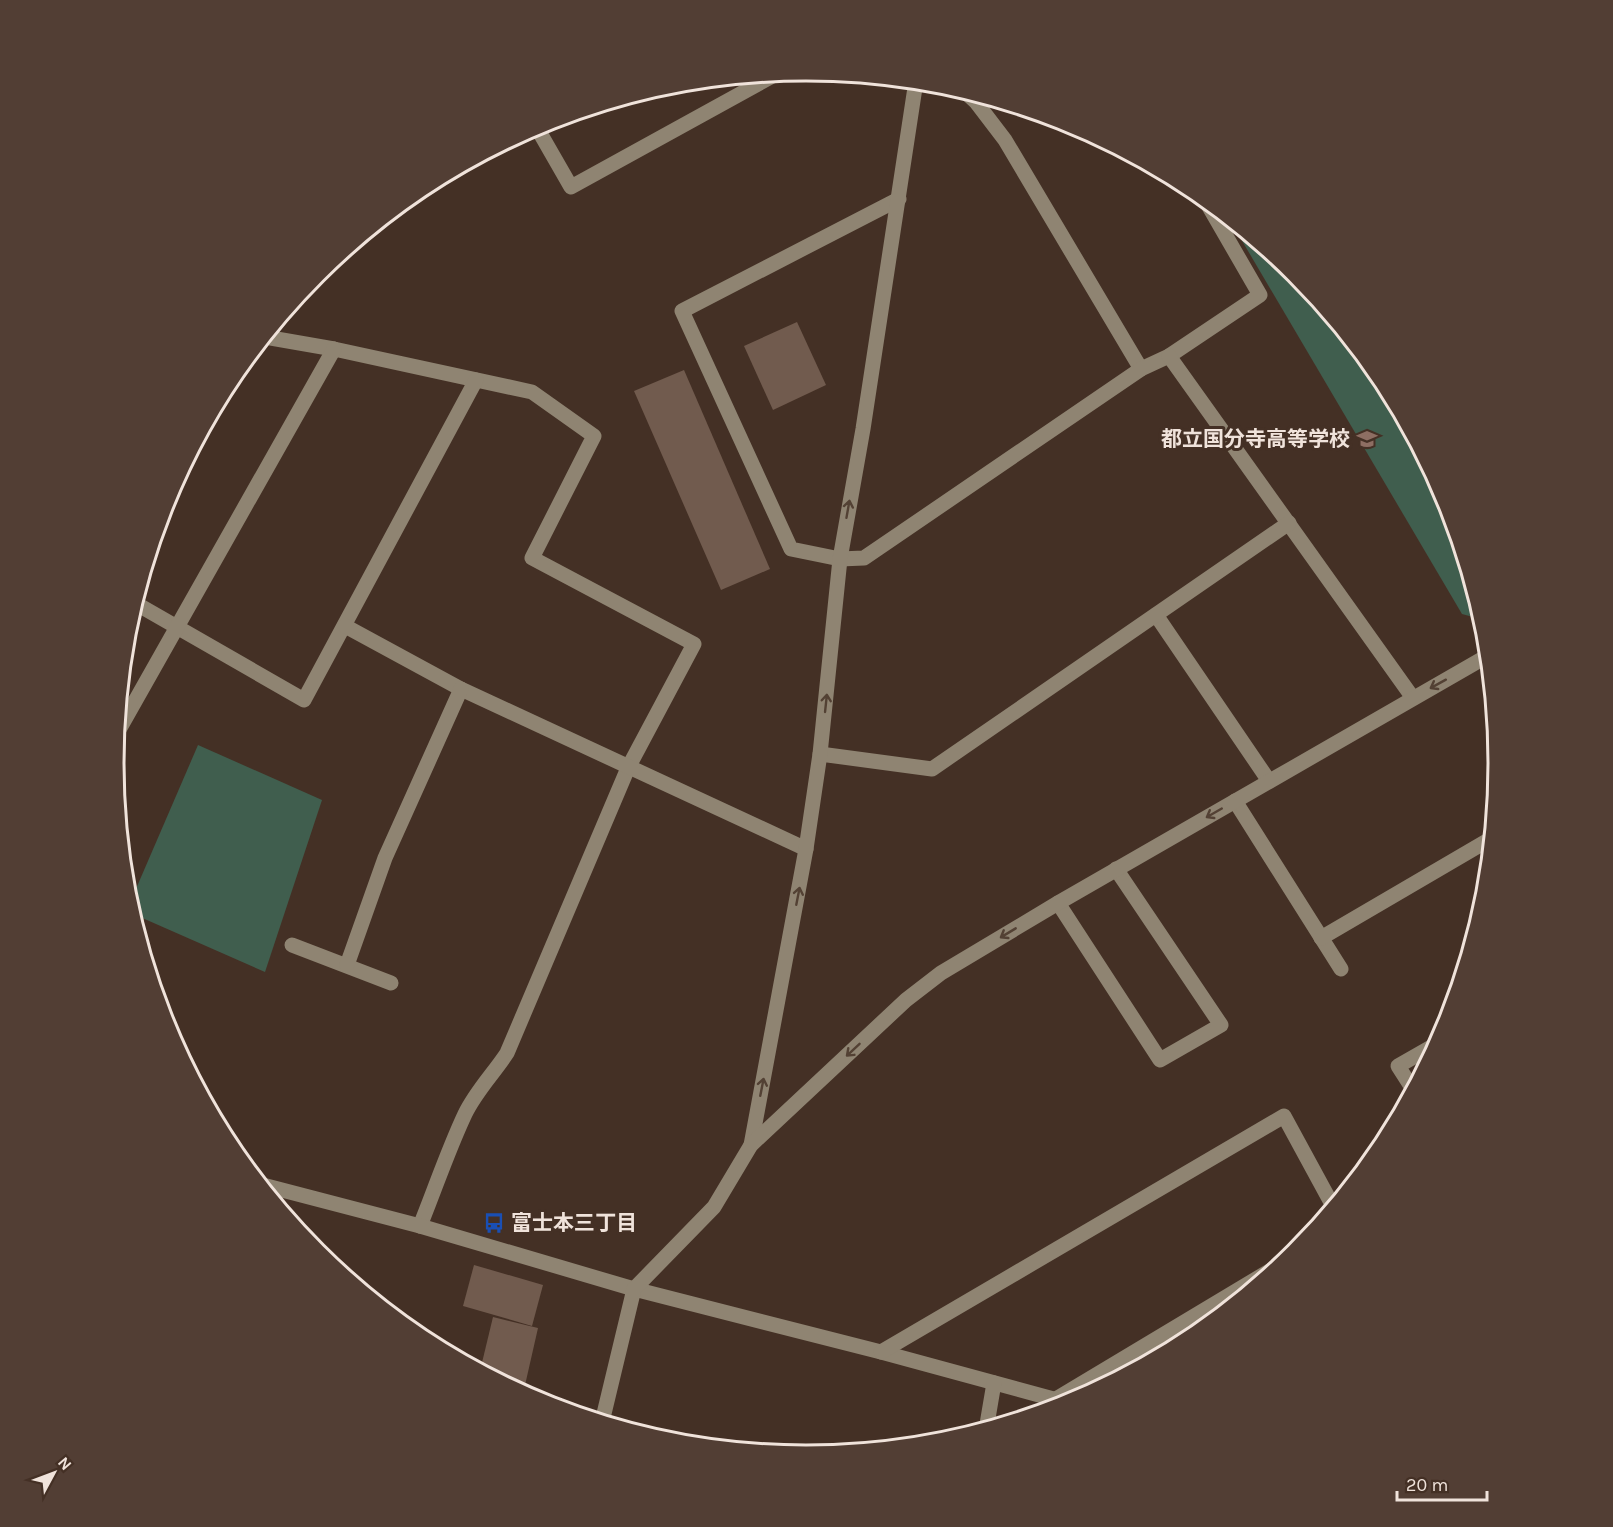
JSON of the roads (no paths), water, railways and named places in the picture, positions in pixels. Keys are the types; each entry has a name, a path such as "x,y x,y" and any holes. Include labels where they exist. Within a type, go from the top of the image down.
{"street":[{"path":"541,135 571,187 762,82"},
{"path":"751,1145 806,849 820,754 840,559 915,90"},
{"path":"976,102 1005,140 1142,369"},
{"path":"899,199 682,311 791,549 840,559 864,558 1142,369 1169,356 1260,295 1215,217"},
{"path":"273,338 334,349 532,392 594,436 532,558 694,644 628,768 507,1053 480,1088 465,1113 420,1226"},
{"path":"125,719 334,349"},
{"path":"1169,356 1413,698"},
{"path":"142,607 304,700 476,380"},
{"path":"820,754 932,769 1289,523"},
{"path":"1156,615 1269,781"},
{"path":"345,626 461,689 806,849"},
{"path":"604,1415 634,1289 714,1207 751,1145 906,1000 941,973 1058,903 1481,660"},
{"path":"347,965 385,858 461,689"},
{"path":"1235,801 1341,969"},
{"path":"1321,938 1484,843"},
{"path":"1058,903 1160,1060 1221,1025 1116,869"},
{"path":"292,945 391,983"},
{"path":"1409,1084 1398,1066 1426,1050"},
{"path":"881,1352 1284,1116 1330,1201"},
{"path":"272,1187 420,1226 634,1289 1055,1399"},
{"path":"1058,1398 1250,1283"},
{"path":"987,1422 994,1383"}],"place":[{"name":"都立国分寺高等学校","path":"1367,439"},
{"name":"富士本三丁目","path":"494,1223"}]}
